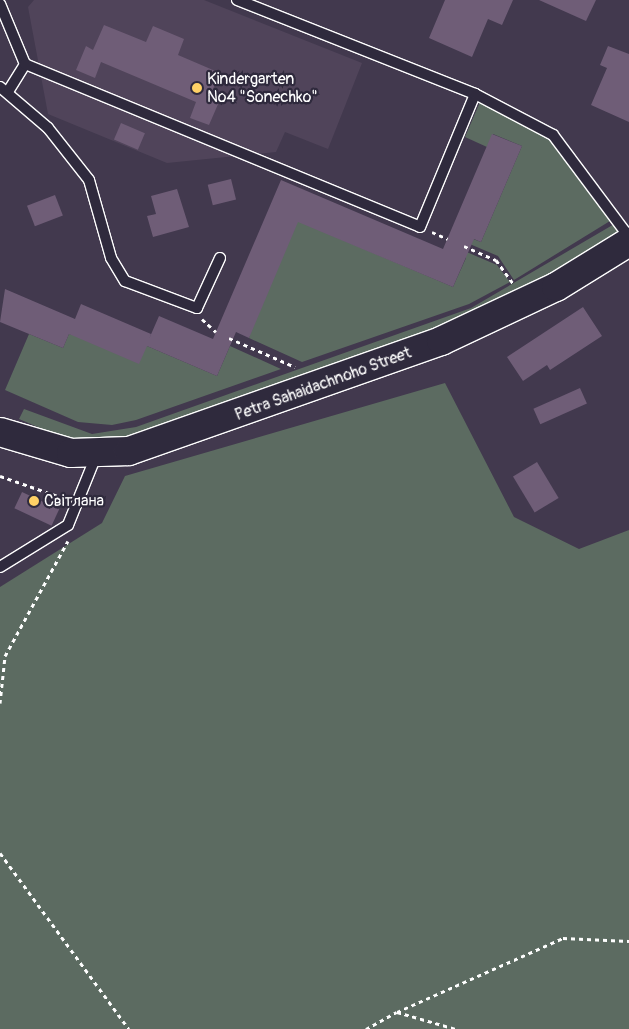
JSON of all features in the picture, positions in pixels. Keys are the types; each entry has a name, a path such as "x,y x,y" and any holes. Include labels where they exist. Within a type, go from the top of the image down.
{"main road":[{"name":"Petra Sahaidachnoho Street","path":"0,432 45,447 96,456 129,451 190,432 441,341 556,288 629,242"}],"lane":[{"path":"237,0 475,94 553,135 629,237"},
{"path":"0,4 25,64 420,227 475,94"},
{"path":"25,64 4,89 48,128 89,180 114,265 125,281 197,308 220,258"},
{"path":"0,567 68,525 96,456"}],"path":[{"path":"464,246 496,260 513,283"},
{"path":"229,338 296,368"},
{"path":"0,476 76,503"},
{"path":"0,703 5,656 68,548 68,525"},
{"path":"0,658 5,656"},
{"path":"0,854 128,1029"},
{"path":"366,1029 397,1012 563,938 629,941"},
{"path":"397,1012 456,1029"}],"shaded area":[{"name":"Kindergarten №4 \"Sonechko\"","path":"34,0 204,0 362,63 328,149 285,132 276,152 167,163 48,114 28,7"}],"green space":[{"path":"480,102 549,139 610,221 514,280 498,256 465,242 468,237 481,242 522,146 493,134 487,147 465,137"},
{"path":"282,214 453,287 466,258 462,250 497,265 510,282 469,304 302,362 249,338"},
{"path":"616,223 621,232 496,310 142,437 68,440 19,419 24,409 92,434 136,427 471,308"},
{"path":"29,334 63,348 69,334 147,346 217,376 230,346 281,369 136,420 112,425 78,422 5,390"},
{"path":"445,383 514,517 579,549 629,530 629,1029 0,1029 0,587 102,523 125,476"}],"building":[{"path":"445,0 513,0 502,25 488,19 472,57 429,38"},
{"path":"539,0 596,0 586,21"},
{"path":"104,25 146,42 153,26 184,39 178,55 220,73 209,98 219,102 209,125 190,118 196,102 101,62 95,78 76,70 86,46 93,50"},
{"path":"608,46 629,54 629,122 591,105 607,68 600,65"},
{"path":"121,123 145,133 138,150 114,140"},
{"path":"492,134 522,146 481,242 474,239 453,287 298,222 249,338 236,332 217,376 147,346 139,364 69,334 63,348 0,322 5,289 75,319 81,304 151,334 149,339 159,316 213,339 281,180 443,249"},
{"path":"231,179 236,199 213,205 208,185"},
{"path":"177,189 189,227 153,237 147,216 156,214 151,196"},
{"path":"55,195 63,216 35,226 27,206"},
{"path":"583,307 602,336 550,370 547,365 523,381 507,357"},
{"path":"580,388 587,404 540,424 533,409"},
{"path":"537,462 559,498 535,512 513,476"},
{"path":"22,492 59,509 52,526 14,508"}],"place":[{"name":"Kindergarten №4 \"Sonechko\"","path":"197,88"},
{"name":"Світлана","path":"34,501"}]}
